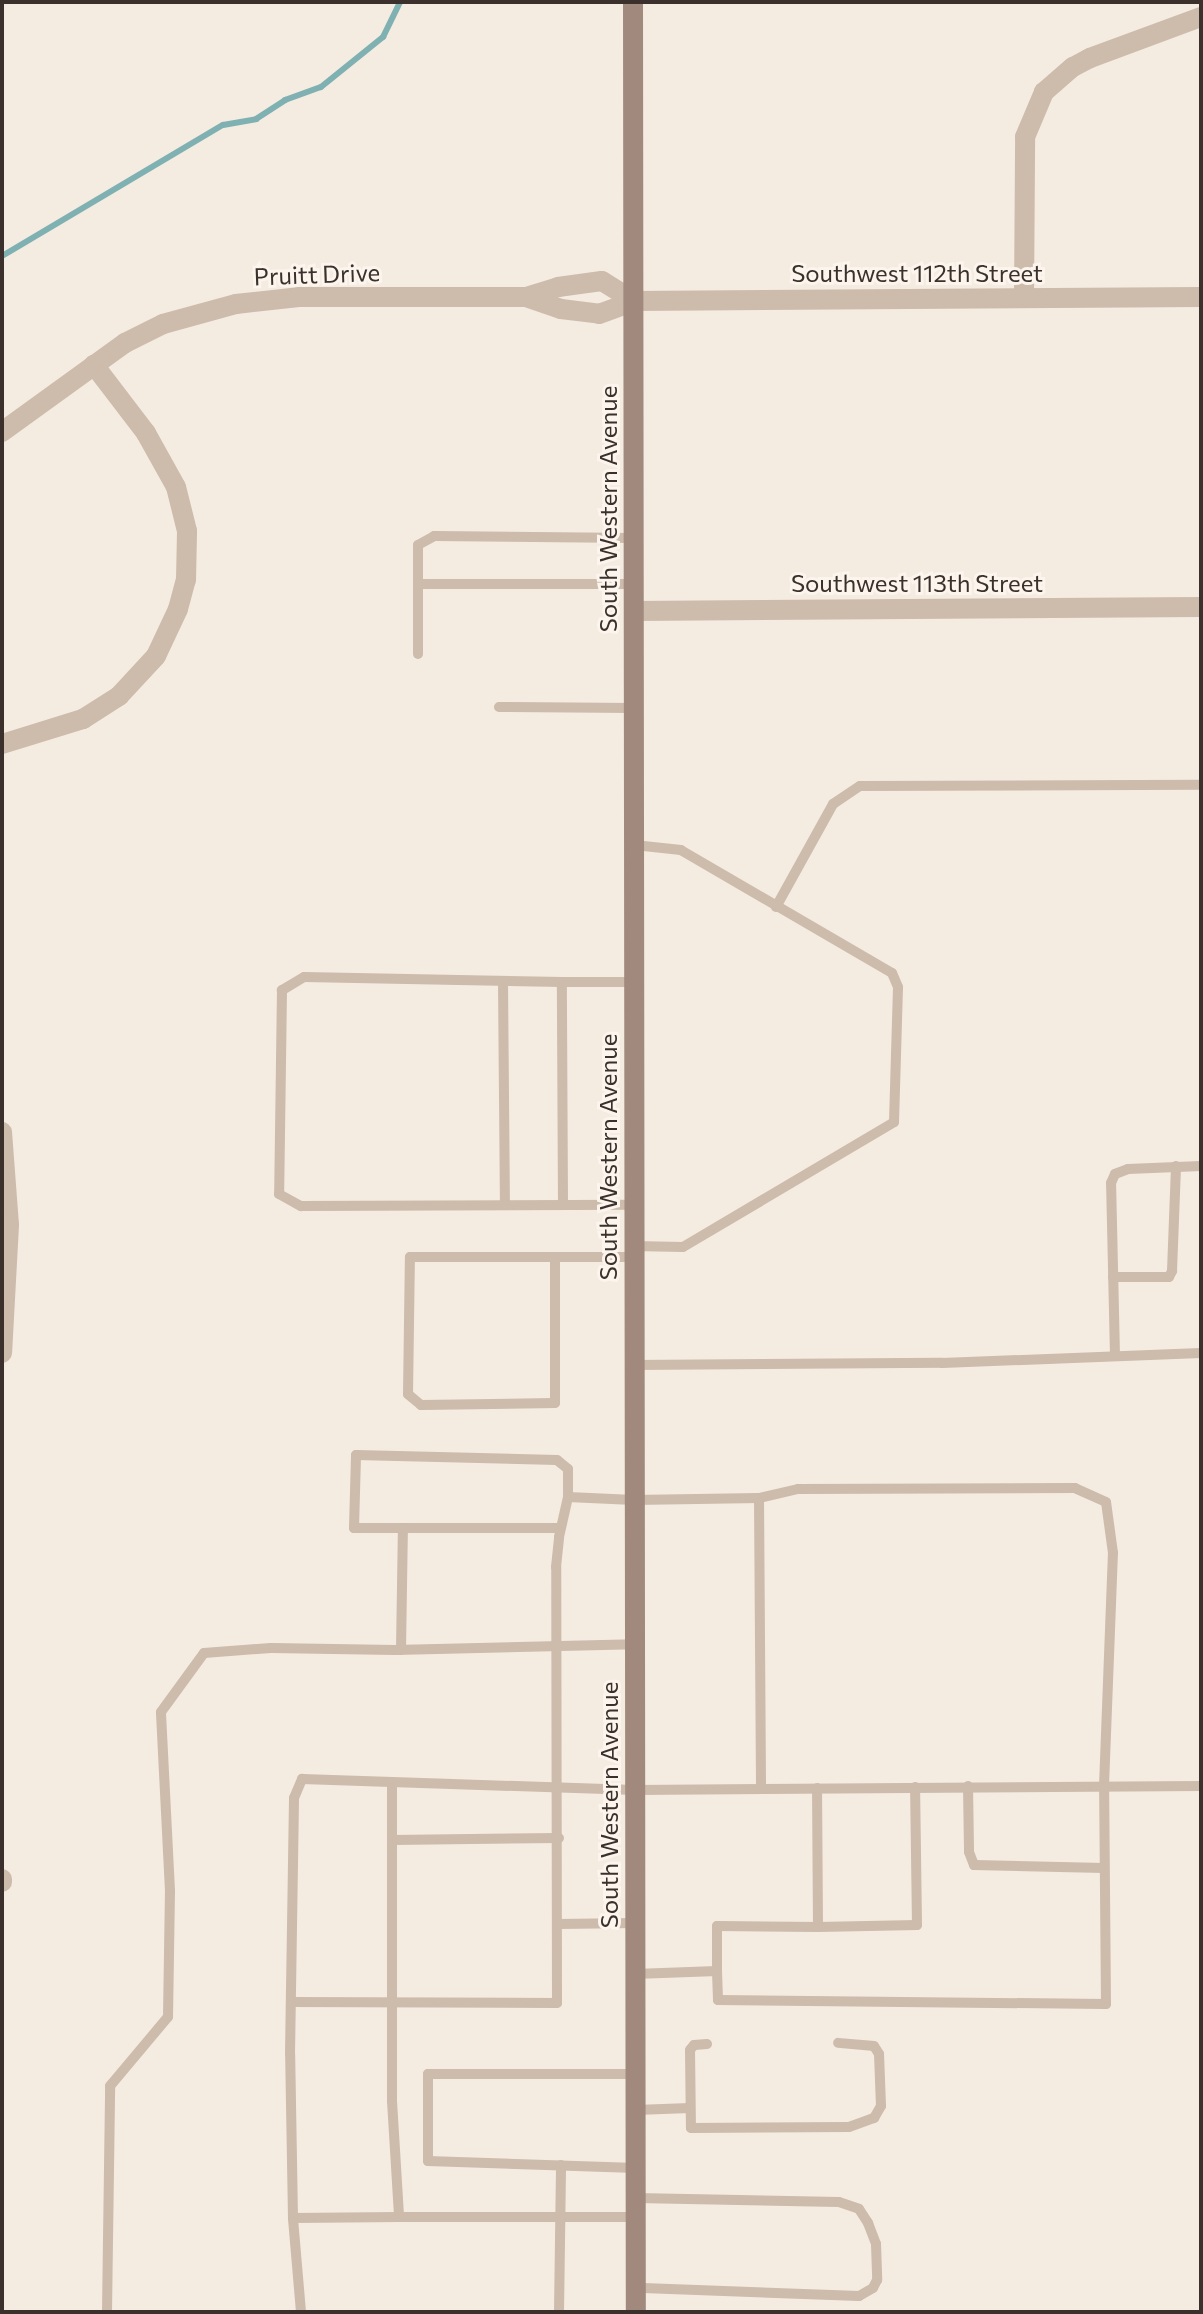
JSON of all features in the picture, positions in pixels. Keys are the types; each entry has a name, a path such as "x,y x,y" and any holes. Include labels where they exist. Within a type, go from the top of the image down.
{"main road":[{"name":"South Western Avenue","path":"633,2 636,2312"}],"street":[{"path":"1024,298 1025,137 1044,92 1073,67 1090,58 1201,17"},
{"name":"Pruitt Drive","path":"2,432 125,343 163,324 203,311 266,299 526,297 558,287 602,281 634,301"},
{"name":"Pruitt Drive","path":"526,297 561,309 599,314 634,301"},
{"name":"Southwest 112th Street","path":"634,301 1201,297"},
{"path":"2,744 83,719 119,696 156,656 178,609 186,580 187,531 176,487 146,433 94,365"},
{"name":"Southwest 113th Street","path":"634,611 1201,607"},
{"path":"2,1132 9,1225 2,1353"}],"lane":[{"path":"418,654 418,545 434,536 634,538"},
{"path":"419,584 634,584"},
{"path":"499,707 634,708"},
{"path":"776,907 833,804 860,786 1201,785"},
{"path":"555,1257 555,1403 421,1405 408,1394 410,1257 555,1257 683,1247 894,1122 898,987 892,973 681,850 634,845"},
{"path":"633,1205 301,1206 279,1194 282,990 304,977 634,982"},
{"path":"503,982 505,1204"},
{"path":"562,982 563,1204"},
{"path":"1113,1277 1169,1277 1174,1263 1176,1166"},
{"path":"1115,1356 1111,1183 1115,1174 1128,1169 1201,1166"},
{"path":"634,1365 942,1363 1201,1353"},
{"path":"291,2002 557,2003 559,1787 556,1647 560,1528 568,1497 568,1469 557,1460 356,1455 354,1528 560,1528"},
{"path":"568,1497 634,1500 759,1498 798,1489 1075,1488 1106,1502 1113,1553 1104,1786 1106,2004 718,2000 717,1926 917,1925 915,1787"},
{"path":"759,1498 761,1789"},
{"path":"401,1650 403,1528"},
{"path":"107,2312 110,2086 168,2017 170,1891 161,1712 204,1653 271,1648 401,1650 634,1644"},
{"path":"301,2312 293,2218 291,2002 294,1798 302,1779 635,1790 1201,1786"},
{"path":"392,1782 392,2003 399,2217"},
{"path":"968,1786 969,1852 974,1865 1104,1868"},
{"path":"817,1788 818,1927"},
{"path":"392,1840 559,1838"},
{"path":"558,1924 635,1923"},
{"path":"635,1974 717,1971"},
{"path":"707,2044 694,2045 690,2050 691,2128 849,2127 874,2118 881,2106 879,2054 874,2046 838,2043"},
{"path":"636,2074 428,2074 428,2161 636,2168"},
{"path":"636,2110 690,2108"},
{"path":"559,2312 561,2165"},
{"path":"293,2218 560,2217 636,2208 839,2202 859,2209 876,2244 877,2280 873,2288 859,2296 636,2288"}],"waterway":[{"path":"2,256 223,125 256,119 285,100 321,87 383,37 400,2"}]}
